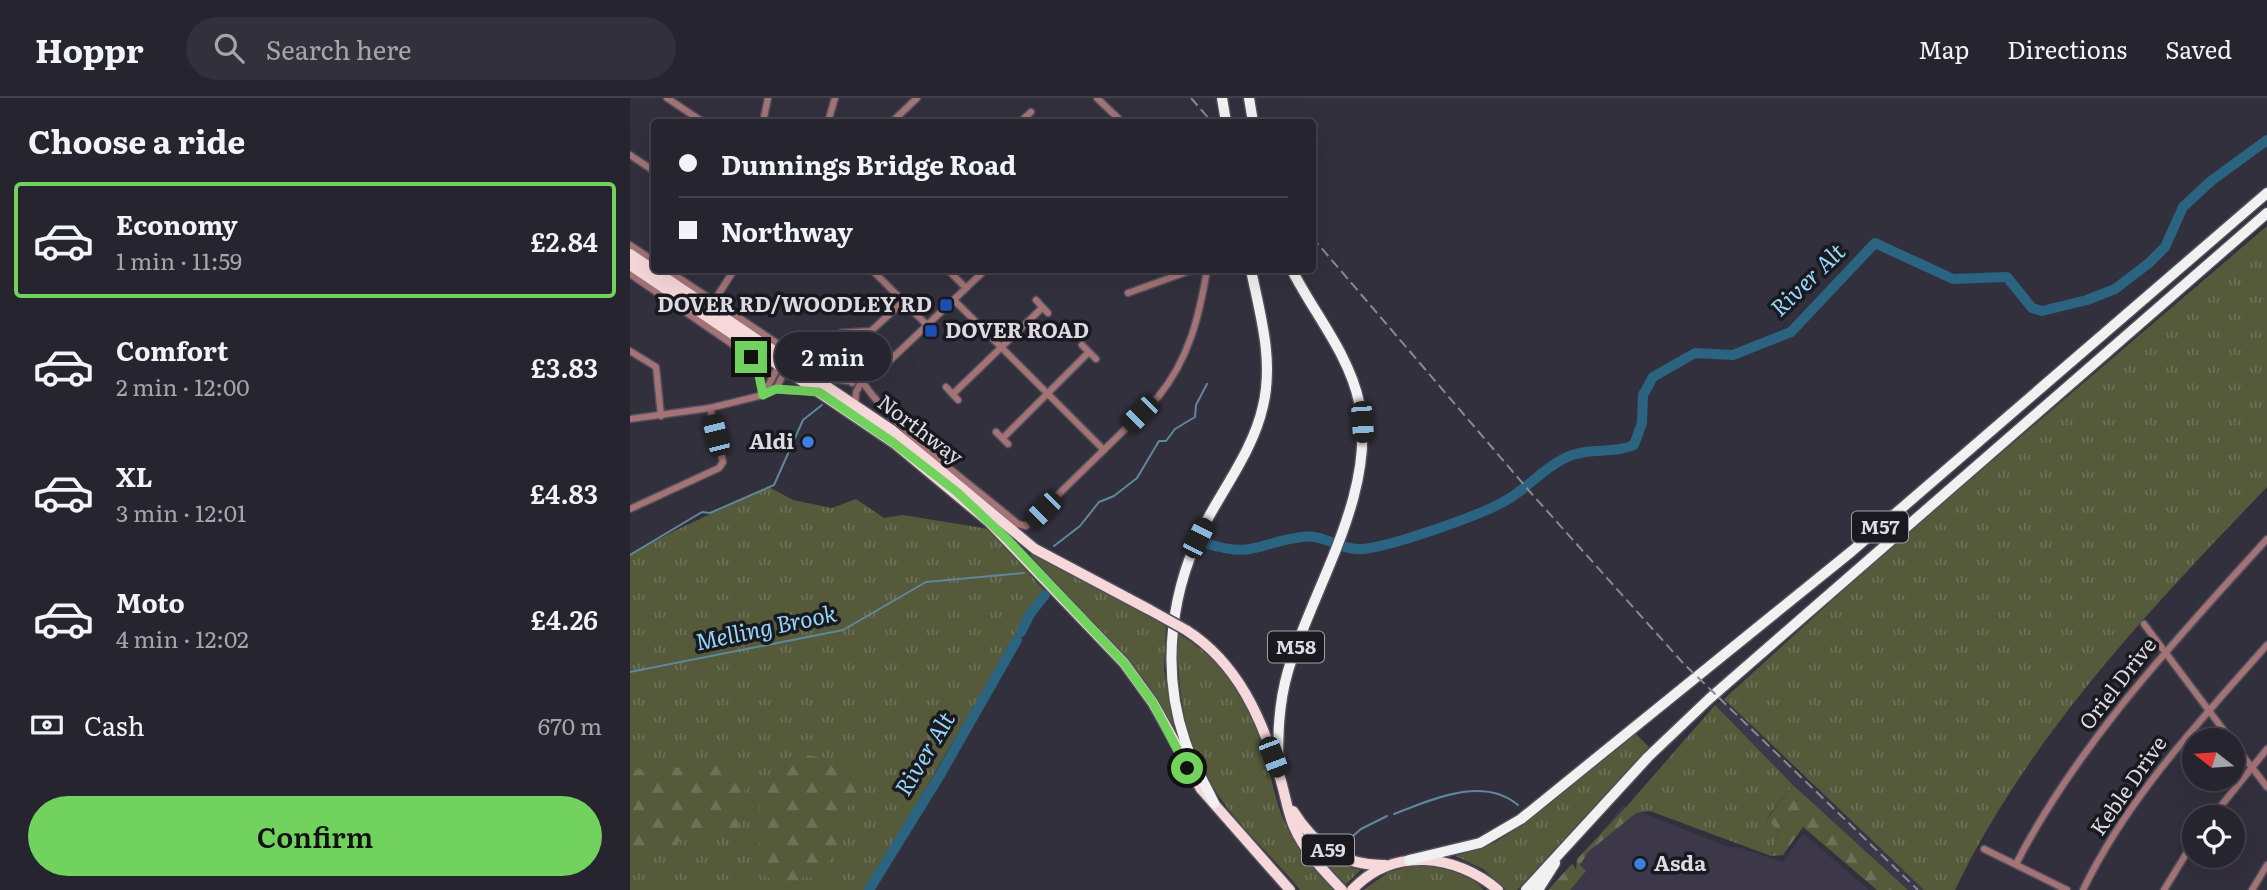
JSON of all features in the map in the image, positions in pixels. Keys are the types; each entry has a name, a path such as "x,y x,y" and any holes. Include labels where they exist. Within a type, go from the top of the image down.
{"highway":[{"path":"1222,98 1226,119"},
{"path":"1249,98 1252,119"},
{"name":"M57","path":"1409,860 1480,842 1521,819 1852,551 2267,193"},
{"name":"M57","path":"1526,890 1648,757 1709,699 2267,213"},
{"name":"Northway","path":"630,254 651,269"},
{"name":"Northway","path":"630,265 784,365 808,375 957,492 1055,589 1141,684 1187,768 1214,803"},
{"name":"Northway","path":"656,273 819,392 856,407 926,456 1035,549 1186,630 1210,648 1245,691 1262,723 1278,771"},
{"path":"1214,803 1188,750 1178,715 1172,676 1172,633 1181,585 1198,538 1244,455 1263,407 1267,355 1252,273"},
{"name":"M58","path":"1278,771 1278,722 1285,680 1342,526 1362,459 1363,439 1359,400 1344,363 1294,273"},
{"name":"A59","path":"1278,771 1288,803 1310,836 1323,847 1349,860 1389,865 1409,860 1450,862 1472,870 1494,888"},
{"name":"A59","path":"1214,803 1290,890"},
{"path":"1288,803 1302,843 1342,890"},
{"name":"M57","path":"1540,889 1558,857"},
{"path":"1353,890 1368,876 1389,865"}],"street":[{"path":"667,98 677,101 699,119"},
{"path":"764,119 768,98"},
{"path":"829,119 835,98"},
{"path":"895,119 917,98"},
{"path":"1097,98 1119,119"},
{"path":"1026,119 1031,112"},
{"path":"630,155 651,169"},
{"path":"630,245 651,259"},
{"path":"671,273 807,363 868,364 897,355"},
{"path":"713,301 732,273"},
{"path":"875,273 928,326"},
{"path":"951,273 966,288"},
{"path":"808,375 852,383 862,381 897,355 982,273"},
{"path":"1128,293 1184,273"},
{"path":"954,300 1104,450 1175,376 1199,316 1206,273"},
{"path":"630,274 751,357 758,370 763,395"},
{"path":"1036,300 1048,313"},
{"path":"834,364 841,333 871,331 904,301"},
{"path":"954,393 1042,308"},
{"path":"1082,345 1096,359"},
{"path":"630,351 656,368 661,416"},
{"path":"1003,438 1088,352"},
{"path":"837,399 852,383 850,364"},
{"path":"868,364 872,374"},
{"path":"776,389 784,365"},
{"path":"763,395 784,365"},
{"path":"856,407 856,392 862,381"},
{"name":"Northway","path":"862,381 871,395 914,438 1018,524 1025,526 1104,450"},
{"path":"946,387 958,400"},
{"path":"630,419 710,408 763,395 776,389 819,392"},
{"path":"630,509 719,468 723,462 710,408"},
{"path":"996,432 1008,444"},
{"name":"Oriel Drive","path":"2016,864 2044,811 2163,653 2267,540"},
{"path":"2144,624 2222,728"},
{"name":"Keble Drive","path":"2083,890 2109,841 2132,808 2208,710 2267,645"},
{"path":"2221,805 2267,749"},
{"path":"2245,759 2267,787"},
{"path":"1984,849 2067,890"},
{"path":"2164,890 2182,861"},
{"path":"2252,890 2267,865"}],"shaded area":[{"path":"1724,699 1924,890 1908,890 1793,785 1715,705"},
{"path":"1623,805 1728,847 1737,847 1783,862 1803,833 1869,890 1564,890 1580,859"}],"green space":[{"path":"2267,226 2267,487 2136,628 2055,727 1985,833 1955,890 1924,890 1724,699 1881,556"},
{"path":"769,487 793,500 832,508 856,499 884,518 903,515 989,529 1044,590 864,890 630,890 630,555 674,531"},
{"path":"1033,552 1166,626 1164,670 1174,727 1145,681 1030,555"},
{"path":"1177,633 1204,652 1238,688 1260,733 1275,796 1286,827 1304,856 1334,890 1300,890 1239,822 1207,777 1189,734 1184,711"},
{"path":"1715,705 1793,785 1767,818 1780,832 1771,856 1650,811 1636,813 1627,806"},
{"path":"1636,734 1649,747 1517,890 1506,890 1483,869 1455,856 1496,842 1527,821"},
{"path":"798,753 861,766 860,792 845,810 843,842 821,872 813,878 803,876 799,885 765,877 758,838 759,809 765,782 780,762"},
{"path":"741,764 746,779 738,830 707,828 694,837 685,836 675,846 654,853 630,869 630,770"},
{"path":"1793,785 1908,890 1877,890 1803,827 1783,855 1771,856 1780,832 1767,819"},
{"path":"1627,806 1636,813 1588,852 1580,865 1586,871 1570,890 1548,890 1570,866 1573,864 1576,870 1577,859"},
{"path":"1312,847 1340,864 1361,870 1345,885 1323,864"},
{"path":"1414,865 1433,866 1461,873 1484,890 1363,890 1389,872"}],"waterway":[{"name":"River Alt","path":"1208,544 1247,550 1309,536 1354,549 1375,547 1434,530 1491,508 1572,455 1617,450 1634,445 1642,423 1643,395 1653,377 1695,353 1733,355 1791,332 1875,243 1953,279 2007,277 2032,308 2042,311 2087,300 2115,289 2149,263 2165,247 2183,207 2211,181 2267,140"},
{"name":"Melling Brook","path":"1054,546 1080,526 1099,502 1114,496 1137,478 1159,441 1166,441 1175,429 1195,417 1196,405 1207,384"},
{"path":"630,555 702,512 710,513 774,485 803,420 822,405"},
{"name":"Melling Brook","path":"630,672 843,630 926,582 1024,573"},
{"name":"River Alt","path":"1021,632 1030,614 1045,595"},
{"name":"River Alt","path":"869,890 940,775 1017,640"},
{"path":"1394,814 1440,797 1473,791 1504,796 1518,805"},
{"path":"1345,843 1361,829 1387,816"}],"railway":[{"path":"1191,98 1209,119"},
{"path":"1316,242 1531,493 1683,663 1918,890"}],"place":[{"name":"DOVER RD/WOODLEY RD","path":"946,305"},
{"name":"DOVER ROAD","path":"931,331"},
{"name":"Aldi","path":"808,442"},
{"name":"Asda","path":"1640,864"}],"route":[{"path":"751,357 758,370 763,395 776,389 819,392 921,463 989,522 1055,589 1141,684 1187,768"}]}
